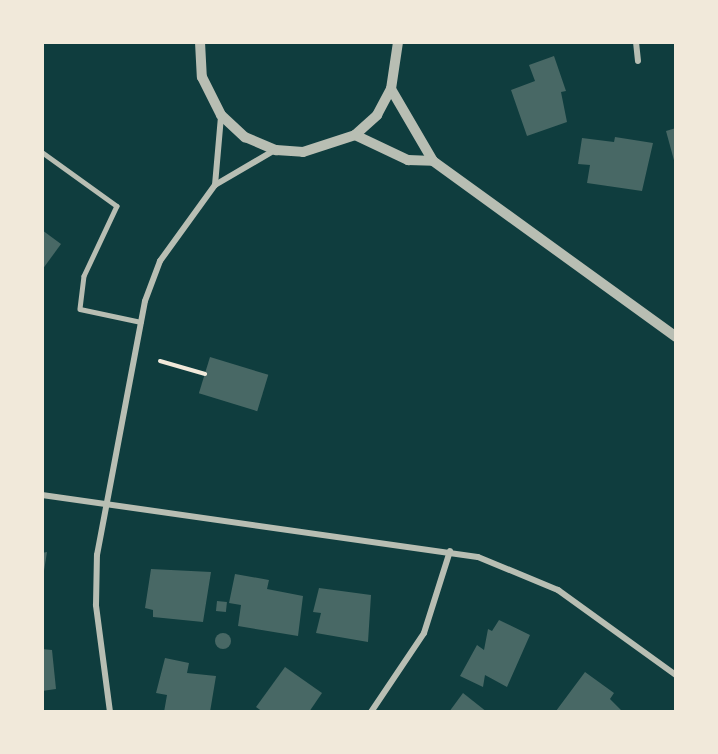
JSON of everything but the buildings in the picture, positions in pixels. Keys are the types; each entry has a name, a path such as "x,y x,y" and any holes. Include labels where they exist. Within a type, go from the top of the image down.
{"street":[{"path":"200,42 202,77 221,115 245,137 276,150 312,151 355,135 377,114 391,89 398,42"},
{"path":"636,42 638,62"},
{"path":"391,89 433,161 676,337"},
{"path":"215,185 221,115"},
{"path":"355,135 408,160 433,161"},
{"path":"110,712 96,604 106,506 141,322 160,261 215,185 276,150"},
{"path":"42,495 106,506 450,551 499,563 558,590 676,675"},
{"path":"371,712 424,633 450,551"}],"lane":[{"path":"42,152 117,206 84,276 80,309 141,322"}],"path":[{"path":"160,361 205,374"}]}
